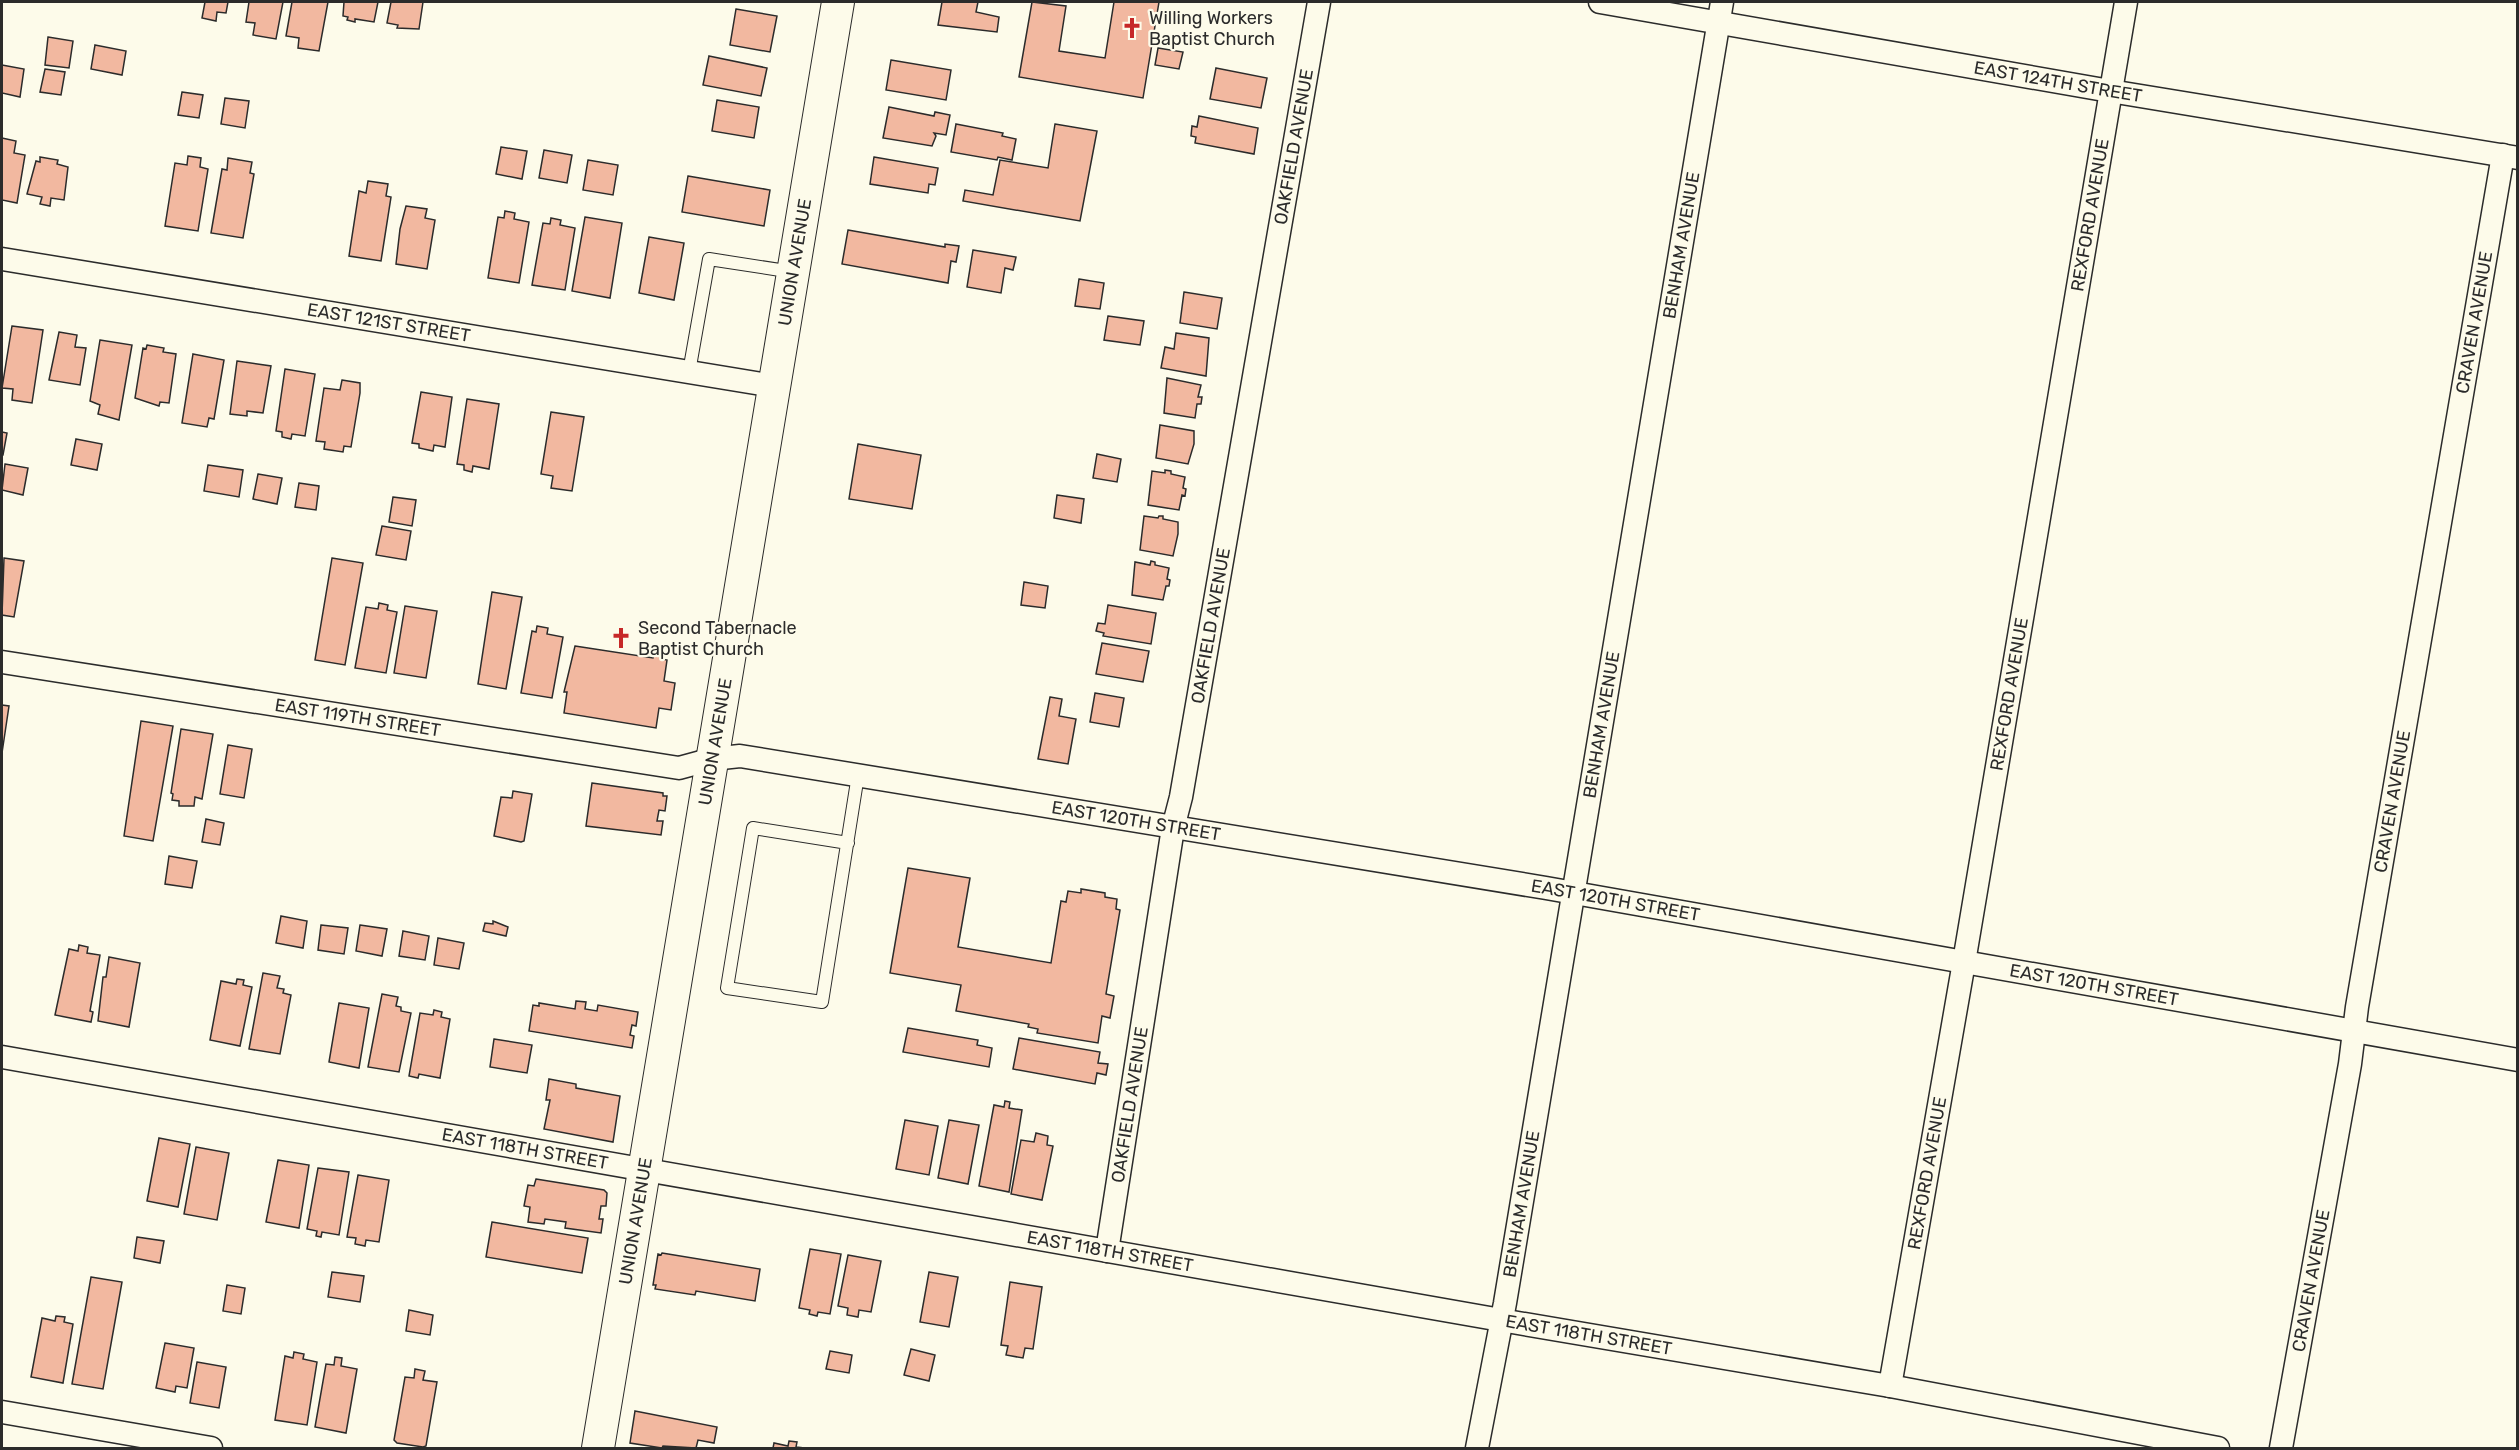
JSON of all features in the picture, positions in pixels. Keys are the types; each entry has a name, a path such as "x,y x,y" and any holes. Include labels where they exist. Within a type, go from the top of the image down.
{"main road":[{"name":"UNION AVENUE","path":"598,1449 838,2"}],"street":[{"name":"OAKFIELD AVENUE","path":"1107,1251 1173,828 1183,785 1319,2"},
{"name":"EAST 124TH STREET","path":"1600,2 1720,12 2110,91 2510,156"},
{"name":"REXFORD AVENUE","path":"1890,1386 2126,2"},
{"name":"BENHAM AVENUE","path":"1477,1449 1502,1320 1720,12"},
{"name":"CRAVEN AVENUE","path":"2280,1449 2510,156"},
{"name":"EAST 121ST STREET","path":"2,259 774,386"},
{"name":"EAST 119TH STREET","path":"2,662 679,768 712,759"},
{"name":"EAST 120TH STREET","path":"712,759 740,756 1573,893 2517,1060"},
{"name":"EAST 118TH STREET","path":"2,1058 1890,1386 2218,1449"},
{"path":"2,1412 211,1449"}],"lane":[{"path":"689,372 709,259 793,272"},
{"path":"848,843 753,828 727,988 822,1002 848,843 858,775"}],"building":[{"path":"205,2 228,2 226,13 217,12 216,21 202,18"},
{"path":"249,2 283,2 276,39 253,35 255,23 246,22"},
{"path":"292,2 328,2 319,51 298,48 299,38 286,36"},
{"path":"344,2 378,2 374,22 347,20 348,17 343,16"},
{"path":"391,2 423,2 419,29 397,28 398,25 387,23"},
{"path":"942,2 978,2 976,12 999,17 997,32 938,25"},
{"name":"Willing Workers Baptist Church","path":"1032,2 1066,6 1059,51 1105,58 1114,2 1159,2 1143,98 1019,77"},
{"path":"736,9 777,16 770,52 730,45"},
{"path":"48,37 73,41 69,68 45,65"},
{"path":"95,45 126,51 122,75 91,69"},
{"path":"1158,48 1183,52 1179,69 1155,65"},
{"path":"709,56 767,68 761,96 703,85"},
{"path":"891,60 951,70 946,100 886,90"},
{"path":"2,65 24,69 20,97 2,93"},
{"path":"1216,68 1267,78 1261,108 1210,99"},
{"path":"45,69 65,72 61,95 40,92"},
{"path":"182,92 203,95 199,118 178,115"},
{"path":"225,98 249,101 245,128 221,124"},
{"path":"717,100 759,107 754,138 712,131"},
{"path":"889,107 934,116 935,112 950,115 946,135 934,133 936,136 932,146 883,138"},
{"path":"1199,116 1258,128 1254,154 1195,143 1196,137 1191,136 1192,126 1197,127"},
{"path":"956,124 1003,133 1002,136 1016,139 1012,160 998,157 997,160 951,152"},
{"path":"1055,124 1097,131 1080,221 963,201 965,190 993,195 1000,160 1048,168"},
{"path":"2,138 16,141 14,153 25,155 17,203 2,200"},
{"path":"501,147 527,151 522,179 496,174"},
{"path":"544,150 572,155 567,183 539,178"},
{"path":"188,156 201,158 200,167 208,169 198,231 165,226 175,163 187,165"},
{"path":"40,157 58,160 57,164 68,167 64,200 51,198 50,206 40,204 42,197 27,194 36,161 40,162"},
{"path":"874,157 938,168 935,185 929,184 928,193 870,184"},
{"path":"228,158 252,162 250,173 254,174 243,238 211,233 222,169 227,170"},
{"path":"588,160 618,165 613,195 583,190"},
{"path":"688,176 770,190 764,226 682,212"},
{"path":"368,181 388,184 386,196 391,197 381,261 349,256 359,191 366,193"},
{"path":"406,206 427,209 425,218 435,220 427,269 396,264 400,229"},
{"path":"505,211 515,213 514,219 529,222 519,283 488,278 498,217 504,218"},
{"path":"585,217 622,223 610,298 572,291"},
{"path":"551,218 561,220 560,225 575,228 565,290 532,285 543,223 550,224"},
{"path":"848,230 945,247 945,244 959,246 956,262 951,261 948,283 842,264"},
{"path":"649,237 684,243 674,300 639,293"},
{"path":"973,250 1016,257 1013,270 1005,268 1001,293 967,287"},
{"path":"1079,279 1104,283 1100,309 1075,306"},
{"path":"1184,292 1222,298 1217,329 1180,323"},
{"path":"1108,316 1144,321 1140,345 1104,340"},
{"path":"12,326 43,330 32,403 12,400 13,389 2,388"},
{"path":"59,332 77,335 75,347 86,348 80,385 49,380"},
{"path":"1176,333 1209,338 1206,376 1161,368 1165,347 1174,349"},
{"path":"100,340 132,345 119,420 98,414 100,405 90,401"},
{"path":"147,345 164,348 163,352 176,354 169,403 160,402 159,406 135,398 143,348 146,349"},
{"path":"193,354 224,360 214,419 209,418 207,427 182,423"},
{"path":"237,361 271,366 263,413 247,411 247,416 230,414"},
{"path":"285,369 315,374 305,436 292,434 291,439 282,437 282,432 276,431"},
{"path":"1167,378 1201,385 1198,397 1202,397 1201,404 1197,404 1195,418 1164,413"},
{"path":"342,380 360,383 351,447 344,446 343,452 324,449 325,442 316,441 324,388 340,390"},
{"path":"421,392 452,397 445,447 434,445 433,451 419,448 419,444 412,443"},
{"path":"467,399 499,404 489,469 473,466 472,472 464,470 464,465 457,464"},
{"path":"551,412 584,417 572,491 551,488 553,476 541,474"},
{"path":"1160,425 1194,431 1194,444 1188,464 1156,458"},
{"path":"2,432 7,433 3,455 2,455"},
{"path":"76,439 102,444 97,470 71,465"},
{"path":"858,444 921,455 912,509 849,499"},
{"path":"1097,454 1121,459 1117,482 1093,478"},
{"path":"5,464 28,468 23,495 2,490"},
{"path":"208,465 243,470 239,497 204,491"},
{"path":"1165,470 1185,477 1183,488 1186,489 1185,496 1182,495 1179,510 1148,505 1152,471 1165,473"},
{"path":"258,474 282,478 277,504 253,499"},
{"path":"299,483 319,486 316,510 295,507"},
{"path":"1057,495 1084,499 1081,523 1054,518"},
{"path":"393,497 416,500 412,526 389,522"},
{"path":"1144,516 1158,518 1163,516 1163,519 1178,522 1173,556 1140,550"},
{"path":"382,526 411,531 406,560 376,555"},
{"path":"4,558 24,561 14,617 2,615"},
{"path":"332,558 363,563 345,665 315,660"},
{"path":"1151,561 1155,562 1155,565 1169,568 1167,579 1170,580 1169,586 1166,586 1163,600 1132,595 1135,562 1150,565"},
{"path":"1024,582 1048,586 1045,608 1021,605"},
{"path":"492,592 522,597 506,689 478,684"},
{"path":"379,603 388,605 387,610 397,612 386,673 355,668 366,607 378,609"},
{"path":"1108,605 1156,613 1151,644 1103,636 1104,633 1096,631 1098,623 1105,624"},
{"path":"405,606 437,611 426,678 394,673"},
{"path":"537,626 548,628 547,634 563,637 552,698 521,693 532,631 536,632"},
{"path":"1102,643 1149,651 1143,682 1096,674"},
{"path":"575,646 653,658 655,648 664,650 662,659 667,660 664,681 675,683 671,710 659,708 656,728 564,713 567,692 564,692"},
{"path":"1095,693 1124,698 1119,727 1090,722"},
{"path":"1050,697 1062,699 1059,716 1076,719 1068,764 1038,759"},
{"path":"2,705 9,706 2,753"},
{"path":"141,721 173,726 153,841 124,836"},
{"path":"181,729 213,734 202,799 195,797 194,806 179,806 179,801 172,800 173,794 171,793"},
{"path":"228,745 252,749 244,798 220,794"},
{"path":"592,783 663,793 663,796 667,796 665,811 659,810 657,821 663,821 661,835 586,826"},
{"path":"513,791 532,794 524,841 521,842 494,836 501,797 512,798"},
{"path":"206,819 224,823 220,845 202,842"},
{"path":"169,856 197,861 192,888 165,884"},
{"path":"908,868 970,878 958,947 1051,963 1061,901 1066,902 1068,891 1081,893 1081,889 1105,893 1105,897 1117,899 1116,909 1120,910 1106,994 1114,996 1110,1018 1102,1016 1098,1043 1037,1033 1038,1029 1028,1027 1029,1024 956,1011 961,985 890,973"},
{"path":"281,916 307,921 303,948 276,943"},
{"path":"493,921 508,927 506,936 483,931 485,923 493,924"},
{"path":"321,925 348,928 344,954 318,950"},
{"path":"360,925 387,929 382,956 356,951"},
{"path":"403,931 429,936 425,960 399,956"},
{"path":"438,938 464,943 459,969 434,965"},
{"path":"79,945 88,947 87,953 100,955 90,1011 93,1012 91,1022 55,1015 69,949 78,951"},
{"path":"109,957 140,963 129,1027 98,1021 103,977 106,977"},
{"path":"263,973 280,976 277,988 284,989 283,993 291,995 280,1054 249,1049"},
{"path":"237,979 244,980 243,985 252,987 240,1046 210,1040 221,981 236,984"},
{"path":"382,994 398,997 396,1006 401,1007 401,1011 411,1013 399,1072 368,1067"},
{"path":"576,1001 586,1002 585,1009 597,1011 598,1005 638,1012 636,1026 632,1025 630,1035 634,1036 632,1048 529,1031 533,1005 539,1006 539,1003 575,1009"},
{"path":"339,1003 369,1008 359,1068 329,1062"},
{"path":"434,1010 442,1012 441,1017 450,1019 440,1078 419,1074 418,1078 409,1076 420,1013 433,1015"},
{"path":"908,1028 978,1040 977,1045 992,1048 989,1067 903,1052"},
{"path":"1019,1038 1100,1052 1098,1063 1108,1064 1106,1075 1097,1073 1095,1084 1013,1069"},
{"path":"494,1039 532,1045 527,1073 490,1067"},
{"path":"549,1079 576,1084 576,1088 620,1096 613,1142 544,1129 550,1100 546,1100"},
{"path":"1005,1101 1010,1102 1009,1108 1022,1110 1009,1192 979,1186 994,1105 1004,1107"},
{"path":"905,1120 938,1126 929,1175 896,1169"},
{"path":"949,1120 979,1125 968,1184 938,1178"},
{"path":"1036,1133 1048,1136 1047,1145 1053,1146 1042,1200 1011,1194 1021,1140 1034,1142"},
{"path":"159,1138 190,1144 178,1207 147,1201"},
{"path":"196,1147 229,1153 217,1220 184,1214"},
{"path":"278,1160 309,1165 299,1228 266,1222"},
{"path":"318,1168 349,1172 339,1235 322,1232 321,1237 316,1236 317,1231 307,1229"},
{"path":"358,1175 389,1180 379,1242 366,1240 365,1246 355,1244 356,1238 347,1237"},
{"path":"536,1179 604,1190 607,1193 606,1206 601,1206 599,1219 603,1219 601,1233 565,1228 566,1222 545,1219 544,1224 528,1222 530,1207 524,1206 528,1185 534,1186"},
{"path":"492,1222 588,1238 582,1273 486,1257"},
{"path":"137,1237 164,1241 160,1263 134,1258"},
{"path":"810,1249 841,1254 830,1314 818,1312 817,1316 809,1314 810,1310 799,1308"},
{"path":"658,1254 760,1269 755,1301 696,1291 695,1295 655,1289 656,1285 653,1285"},
{"path":"848,1255 881,1261 871,1312 859,1310 858,1317 847,1315 848,1308 838,1306"},
{"path":"332,1272 364,1276 360,1302 328,1297"},
{"path":"929,1272 958,1277 949,1327 920,1322"},
{"path":"91,1277 122,1282 103,1389 72,1384"},
{"path":"1010,1282 1042,1287 1033,1349 1025,1348 1023,1358 1006,1355 1008,1346 1001,1345"},
{"path":"227,1285 245,1288 241,1314 223,1311"},
{"path":"409,1310 433,1315 430,1335 406,1331"},
{"path":"56,1316 65,1317 64,1322 73,1324 63,1383 31,1377 42,1318 55,1321"},
{"path":"165,1343 194,1348 187,1388 176,1386 175,1392 156,1388"},
{"path":"911,1349 935,1355 929,1381 904,1375"},
{"path":"830,1351 852,1355 849,1373 826,1369"},
{"path":"294,1352 304,1354 303,1359 317,1362 307,1425 275,1420 285,1356 293,1358"},
{"path":"335,1357 342,1358 341,1366 357,1369 346,1433 315,1427 326,1364 334,1365"},
{"path":"197,1362 226,1367 219,1408 190,1403"},
{"path":"415,1369 425,1371 423,1380 437,1382 426,1446 423,1447 397,1443 394,1440 405,1377 414,1378"},
{"path":"635,1411 717,1427 714,1443 698,1440 696,1448 663,1446 662,1448 630,1443"},
{"path":"789,1441 797,1442 796,1447 805,1448 773,1448 774,1443 788,1446"}],"place":[{"name":"Willing Workers Baptist Church","path":"1132,28"},
{"name":"Second Tabernacle Baptist Church","path":"621,638"}]}
